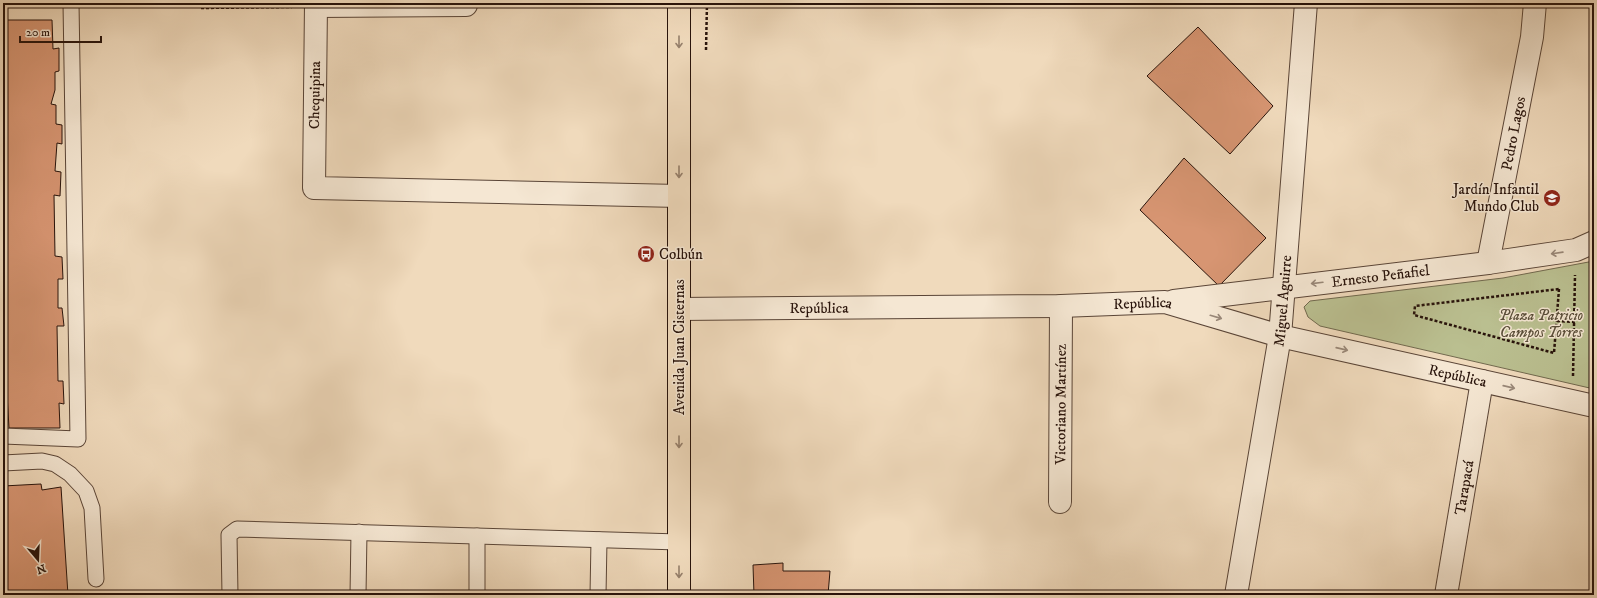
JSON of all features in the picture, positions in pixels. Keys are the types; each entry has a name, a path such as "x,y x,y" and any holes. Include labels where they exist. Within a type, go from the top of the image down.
{"main road":[{"name":"Avenida Juan Cisternas","path":"679,3 679,595"}],"street":[{"name":"Miguel Aguirre","path":"1236,595 1280,336 1306,3"},
{"name":"Pedro Lagos","path":"1488,262 1532,37 1535,3"},
{"name":"Chequipina","path":"316,5 314,188 679,196"},
{"path":"316,5 466,5"},
{"name":"Ernesto Peñafiel","path":"1165,302 1488,262 1585,246"},
{"name":"República","path":"679,309 1061,306 1165,302 1280,336 1594,406"},
{"name":"Victoriano Martínez","path":"1060,502 1061,306"},
{"name":"Tarapacá","path":"1446,595 1482,381"}],"lane":[{"path":"3,436 78,438 71,3"},
{"path":"3,463 42,461 55,464 70,474 86,491 92,508 96,579"},
{"path":"230,595 230,535 237,529 679,542"},
{"path":"358,595 360,532"},
{"path":"477,536 477,595"},
{"path":"598,595 600,540"}],"path":[{"path":"201,8 316,5"},
{"path":"1572,401 1575,322 1585,246"},
{"path":"1559,289 1557,321 1554,353 1414,315 1415,306 1559,289"},
{"path":"1557,321 1575,322"}],"green space":[{"name":"Plaza Patricio Campos Torres","path":"1594,261 1594,389 1320,326 1308,317 1304,307 1310,301 1503,278"}],"building":[{"path":"3,20 52,20 53,49 59,48 59,71 55,72 55,90 51,104 56,105 56,124 62,125 62,144 57,143 55,171 61,172 60,196 54,195 55,256 62,257 63,279 58,279 58,308 62,308 64,326 57,326 58,381 63,381 64,404 59,403 60,428 9,428 7,394 3,394 3,234 5,196 3,191"},
{"path":"1198,27 1273,106 1230,154 1147,76"},
{"path":"1184,158 1266,238 1219,286 1140,210"},
{"path":"41,484 42,490 61,487 68,595 3,595 3,568 7,568 3,518 3,486"},
{"path":"783,563 783,571 830,571 828,595 754,595 753,565"}],"place":[{"name":"Jardín Infantil Mundo Club","path":"1552,198"},
{"name":"Colbún","path":"646,254"}]}
